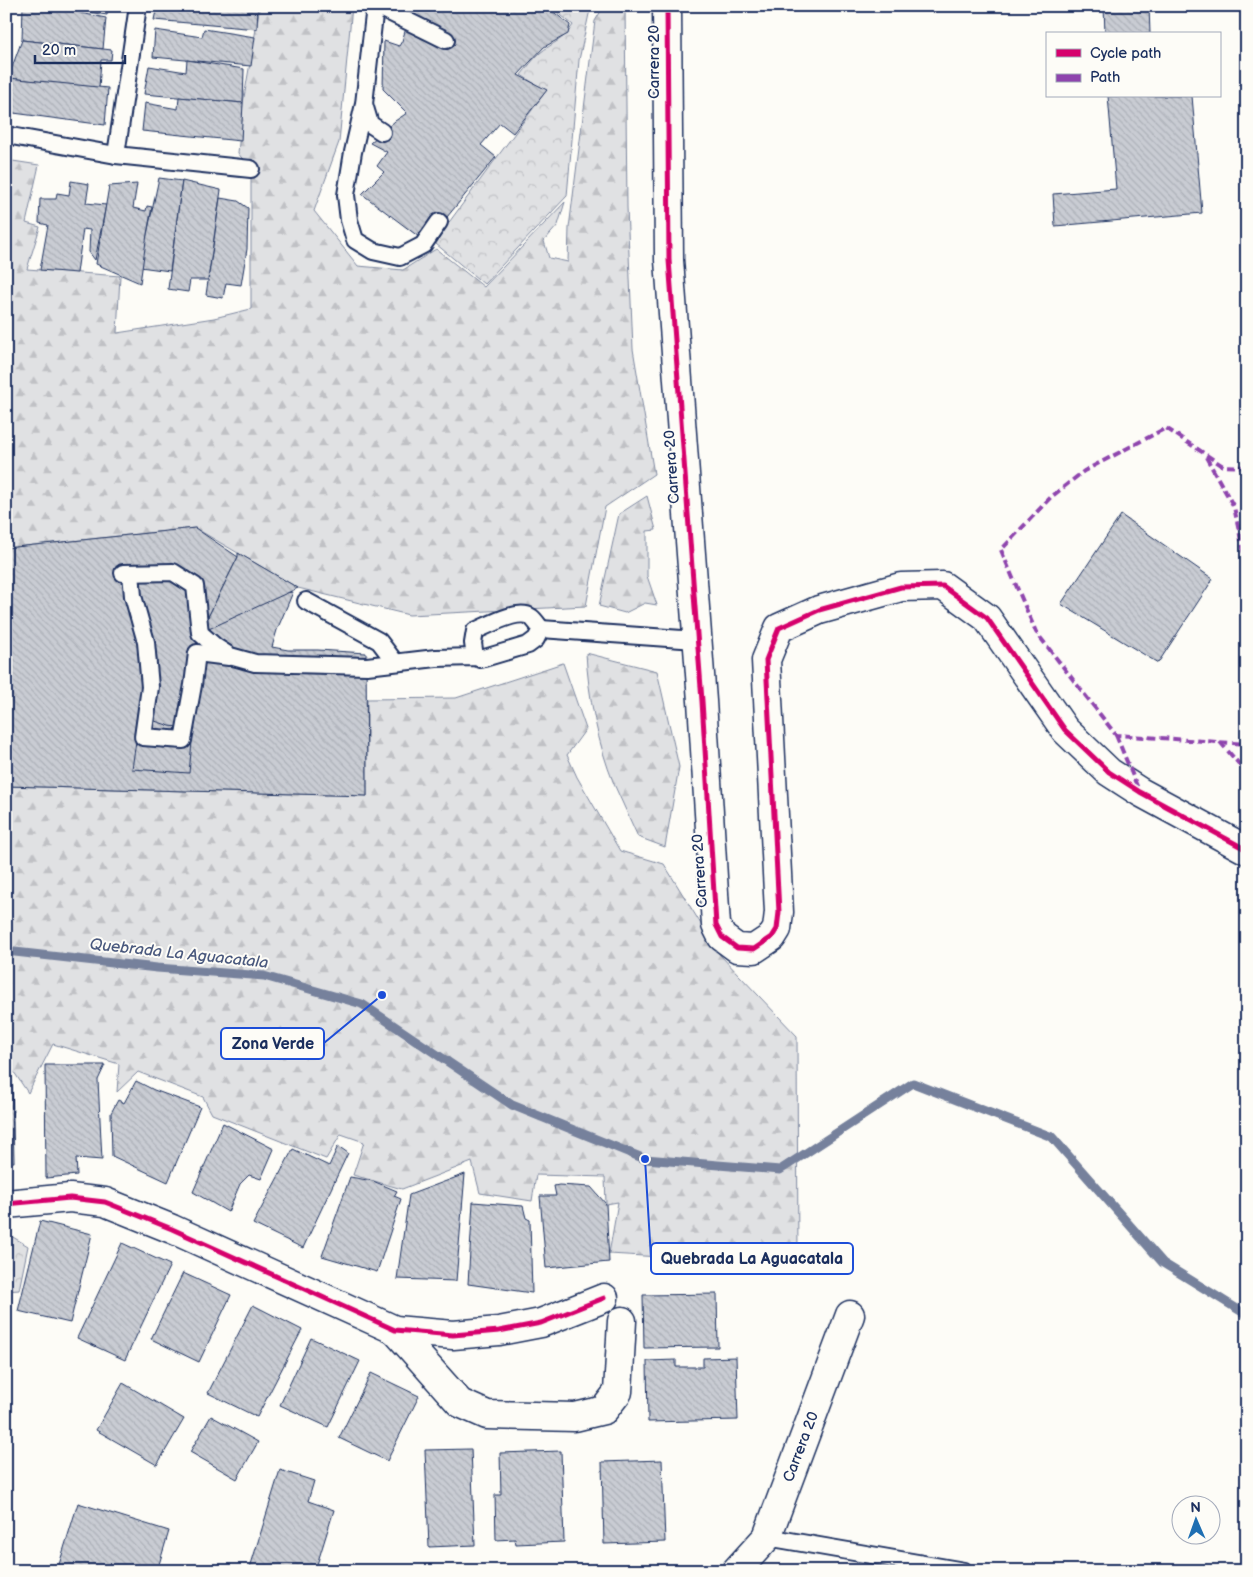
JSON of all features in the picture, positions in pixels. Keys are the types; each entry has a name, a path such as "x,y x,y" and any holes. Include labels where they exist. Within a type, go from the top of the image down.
{"street":[{"name":"Carrera 20","path":"667,6 666,138 669,260 702,701 716,925 722,937 737,948 754,948 772,937 777,929 779,912 766,660 779,628 819,610 901,587 943,586 987,618 1065,730 1109,772 1140,792 1247,850"},
{"path":"6,1204 70,1198 104,1202 172,1229 395,1330 453,1335 499,1331 541,1323 604,1298"},
{"name":"Carrera 20","path":"736,1571 767,1537 850,1315"},
{"path":"395,1330 460,1403 487,1415 576,1417 604,1410 618,1392 622,1321"}],"lane":[{"path":"116,155 138,6"},
{"path":"440,222 423,245 400,257 373,251 355,240 349,220 346,195 364,104 376,6 446,40"},
{"path":"364,104 370,124 382,132"},
{"path":"6,135 116,155 250,170"},
{"path":"239,658 197,653 183,740 143,736 150,688 146,642 127,573 173,572 195,586 200,633 230,656 239,658 255,663 367,666 396,662 475,657 481,659 528,645 536,639 540,629"},
{"path":"306,601 379,640 396,662"},
{"path":"475,657 473,643 475,631 507,617 526,614 530,616 540,629 696,640"},
{"path":"767,1537 964,1571"}],"green space":[{"path":"260,6 352,6 339,142 314,211 358,266 403,270 436,249 484,287 565,202 558,225 544,241 549,258 568,262 569,228 595,21 604,6 625,6 627,207 633,349 654,474 605,507 586,606 409,615 298,588 195,528 6,548 6,160 39,165 26,223 40,227 27,269 120,276 117,333 214,318 251,309 251,170 238,153 243,103"},
{"path":"550,6 593,6 589,14 579,60 567,196 484,284 436,244 447,225 546,91 521,75 537,55 562,38 573,25"},
{"path":"647,496 656,530 647,531 647,576 657,605 645,603 625,613 599,606 619,514"},
{"path":"586,653 657,671 679,767 665,847 638,837 614,784 603,753 595,720"},
{"path":"563,663 586,729 567,755 577,777 620,851 664,864 720,955 797,1036 798,1265 609,1254 618,1202 606,1204 605,1177 536,1175 532,1201 480,1193 472,1162 402,1189 353,1175 364,1142 341,1134 326,1159 212,1114 203,1097 138,1072 117,1092 119,1064 53,1044 28,1093 10,1066 6,1068 6,786 367,796 367,699 456,698"},
{"path":"6,1233 28,1246 19,1290 6,1291"}],"building":[{"path":"23,6 44,6 106,18 103,49 22,40"},
{"path":"49,6 108,6 107,15"},
{"path":"157,6 258,6 257,29 154,20"},
{"path":"413,6 546,6 570,25 568,34 544,47 518,75 547,90 513,133 500,123 481,145 496,157 447,217 431,246 362,194 384,172 377,166 387,152 370,143 407,113 383,89 384,41 399,46"},
{"path":"1104,6 1149,6 1150,32 1105,32"},
{"path":"204,29 255,37 251,66 153,57 155,30 202,37"},
{"path":"22,40 112,50 111,60 101,60 99,88 8,78"},
{"path":"187,60 244,69 243,103 144,94 149,66 186,72"},
{"path":"8,78 108,88 105,125 6,112"},
{"path":"179,97 243,103 241,141 142,131 145,103 178,109"},
{"path":"1108,98 1192,98 1202,213 1055,226 1053,194 1116,189"},
{"path":"159,178 182,181 170,271 140,267"},
{"path":"71,181 89,184 86,203 106,205 95,260 89,252 90,230 83,229 77,273 40,270 48,225 39,223 40,199 56,199 57,193 69,195"},
{"path":"182,181 221,190 208,280 190,280 188,292 168,289"},
{"path":"137,184 133,208 146,211 147,206 152,207 140,283 96,264 109,186"},
{"path":"220,198 238,201 248,208 247,249 241,285 226,283 223,298 206,295"},
{"path":"1121,515 1213,579 1158,663 1061,604"},
{"path":"195,528 238,557 200,633 262,596 293,592 272,647 288,650 366,653 367,796 6,786 6,548"},
{"path":"238,553 298,588 200,633 238,557"},
{"path":"144,685 158,690 155,721 178,727 179,708 195,711 189,773 132,769"},
{"path":"45,1065 105,1065 98,1080 102,1160 76,1158 77,1175 46,1178"},
{"path":"6,1080 12,1080 14,1162 6,1162"},
{"path":"136,1081 154,1090 200,1107 168,1182 112,1156 111,1113 118,1100 124,1103"},
{"path":"223,1123 274,1149 261,1179 249,1175 240,1184 228,1212 193,1192"},
{"path":"338,1146 348,1153 303,1248 253,1224 293,1149 329,1166"},
{"path":"465,1174 456,1281 397,1279 409,1195"},
{"path":"350,1177 373,1181 397,1191 394,1196 401,1199 377,1272 322,1256"},
{"path":"554,1186 591,1187 606,1204 609,1262 546,1268 540,1196 556,1196"},
{"path":"473,1202 523,1206 526,1218 530,1220 532,1293 468,1284"},
{"path":"40,1221 92,1234 70,1323 18,1311"},
{"path":"122,1243 170,1265 125,1360 77,1338"},
{"path":"183,1273 231,1295 199,1362 151,1339"},
{"path":"717,1294 718,1347 644,1348 643,1295"},
{"path":"253,1305 302,1330 257,1417 208,1393"},
{"path":"311,1338 360,1361 328,1427 280,1405"},
{"path":"736,1357 738,1420 648,1422 647,1361 676,1360 676,1367 703,1367 703,1358"},
{"path":"371,1373 419,1396 387,1461 339,1438"},
{"path":"123,1383 184,1419 157,1465 96,1430"},
{"path":"211,1416 258,1442 237,1479 190,1452"},
{"path":"471,1449 475,1545 429,1547 425,1450"},
{"path":"561,1451 564,1542 516,1544 515,1539 496,1540 495,1495 501,1495 500,1453"},
{"path":"662,1460 665,1542 604,1544 602,1462"},
{"path":"280,1470 314,1481 308,1501 334,1510 315,1571 249,1571"},
{"path":"78,1503 169,1531 157,1571 57,1571"}],"waterway":[{"name":"Quebrada La Aguacatala","path":"6,951 157,968 264,976 362,1004 512,1105 645,1159 780,1170 913,1083 1052,1137 1163,1263 1247,1315"}],"marked path":[{"path":"1247,467 1223,466 1166,428 1084,471 1051,497 1001,550 1036,632 1116,735 1247,744"},
{"path":"1206,457 1234,507 1247,568"},
{"path":"1116,735 1139,791"},
{"path":"1220,742 1247,773"}],"cycle path":[{"path":"667,6 669,260 702,701 716,925 722,937 737,948 754,949 772,937 777,929 779,912 766,660 779,628 819,610 901,587 943,586 987,618 1065,730 1109,772 1140,792 1247,850"},
{"path":"6,1204 70,1198 105,1202 172,1229 395,1330 453,1335 499,1331 541,1323 604,1298"}],"place":[{"name":"Zona Verde","path":"382,995"},
{"name":"Quebrada La Aguacatala","path":"645,1159"}]}
